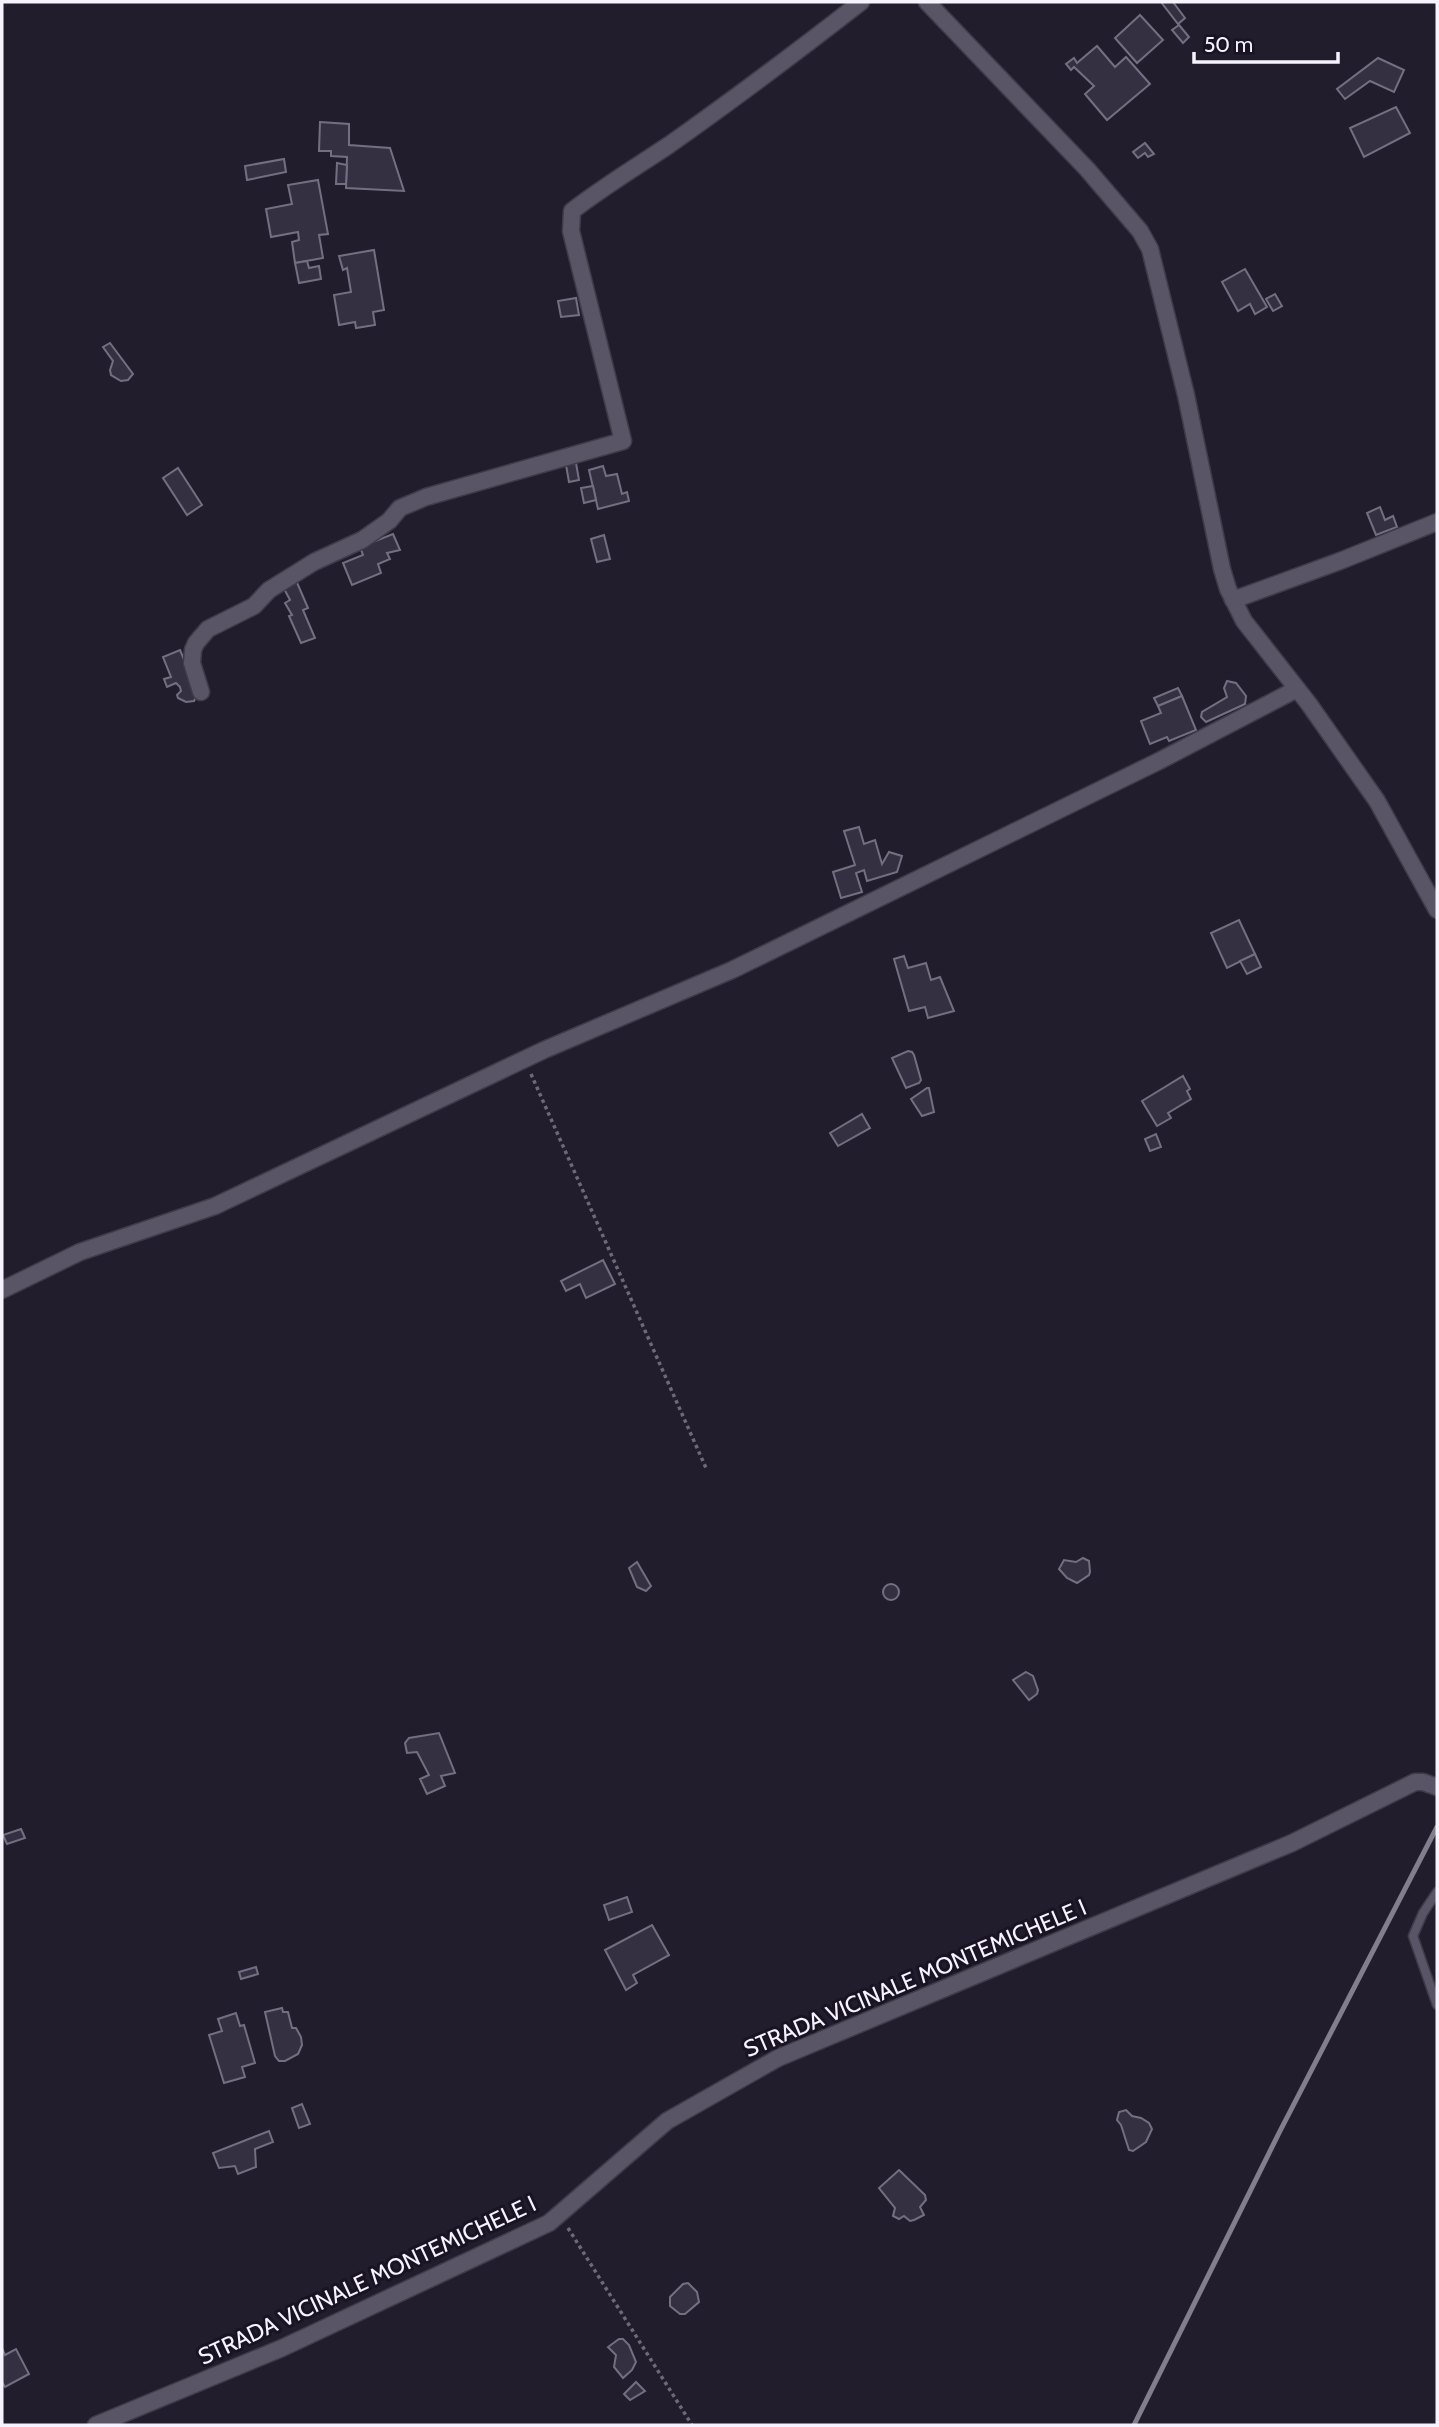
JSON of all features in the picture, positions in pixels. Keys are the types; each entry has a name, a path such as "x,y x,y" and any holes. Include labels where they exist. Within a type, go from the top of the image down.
{"street":[{"path":"201,692 192,663 193,650 202,634 254,606 269,590 314,562 377,530 400,508 426,497 623,442 571,231 572,211 667,146 861,2"},
{"path":"927,2 1087,169 1139,231 1150,249 1186,395 1222,569 1233,600 1244,621 1297,689 1377,801 1437,910"},
{"path":"1233,600 1437,522"},
{"path":"2,1290 80,1252 215,1206 524,1060 732,970 1159,761 1297,689"},
{"name":"STRADA VICINALE MONTEMICHELE I","path":"96,2425 282,2348 549,2223 667,2121 778,2058 1292,1843 1415,1782 1437,1787"}],"lane":[{"path":"1437,1892 1423,1913 1413,1936 1437,2005"}],"path":[{"path":"524,1060 706,1468"},
{"path":"560,2214 692,2425"}],"building":[{"path":"1161,2 1173,2 1185,18 1178,24"},
{"path":"1140,15 1163,40 1137,63 1115,38"},
{"path":"1179,25 1189,37 1183,43 1172,30"},
{"path":"1097,46 1115,67 1126,57 1150,84 1107,120 1085,94 1094,86 1074,67 1071,70 1066,64 1074,58 1077,63"},
{"path":"1378,58 1404,70 1394,92 1370,81 1345,99 1337,89"},
{"path":"1396,107 1410,133 1364,157 1350,128"},
{"path":"320,122 349,124 349,145 390,148 404,191 346,188 347,157 331,156 331,151 319,151"},
{"path":"1145,143 1154,154 1148,157 1145,153 1138,158 1133,152"},
{"path":"284,159 286,172 247,180 245,166"},
{"path":"337,163 347,165 346,184 336,184"},
{"path":"318,180 328,234 319,235 323,258 295,263 292,242 299,240 298,232 271,237 266,209 292,204 288,185"},
{"path":"374,250 384,310 373,312 375,325 356,328 355,322 339,325 334,295 351,292 347,268 343,270 339,256"},
{"path":"307,261 309,268 319,266 321,279 299,283 295,263"},
{"path":"1245,269 1267,307 1255,314 1250,304 1238,311 1222,282"},
{"path":"1275,294 1282,306 1273,311 1266,299"},
{"path":"576,298 579,315 561,317 558,301"},
{"path":"110,343 133,374 128,380 121,381 111,375 113,361 103,347"},
{"path":"576,463 579,480 569,482 566,465"},
{"path":"603,466 606,476 617,474 622,494 627,492 629,501 598,509 589,470"},
{"path":"178,468 202,505 187,515 163,478"},
{"path":"593,486 596,500 584,503 581,488"},
{"path":"1380,507 1385,520 1393,516 1397,527 1376,535 1367,513"},
{"path":"393,534 400,550 387,553 390,559 378,564 381,573 352,585 343,563 363,555 360,547"},
{"path":"604,535 610,559 597,562 591,539"},
{"path":"295,578 308,608 303,610 315,638 301,643 289,616 292,615 285,603 290,600 282,585"},
{"path":"180,650 198,693 194,701 186,702 178,698 180,687 176,683 167,687 164,679 171,677 163,657"},
{"path":"1227,681 1236,683 1246,696 1245,704 1206,722 1201,717 1202,712 1227,697 1224,688"},
{"path":"1178,688 1182,696 1158,706 1154,698"},
{"path":"1182,696 1196,730 1169,741 1167,737 1150,744 1141,721 1161,713 1158,706"},
{"path":"859,827 864,844 875,840 882,864 889,852 902,856 897,872 867,881 864,870 856,873 862,892 841,898 833,872 855,865 844,831"},
{"path":"1239,920 1255,954 1227,968 1211,933"},
{"path":"1255,954 1261,967 1247,974 1240,961"},
{"path":"904,956 908,968 926,963 931,980 940,977 954,1011 928,1018 925,1007 909,1011 894,959"},
{"path":"908,1051 914,1055 921,1080 906,1088 892,1058"},
{"path":"1183,1076 1190,1089 1187,1091 1191,1099 1168,1113 1171,1118 1157,1126 1142,1101"},
{"path":"927,1088 934,1112 922,1116 911,1099"},
{"path":"862,1114 870,1128 838,1146 830,1133"},
{"path":"1156,1134 1161,1147 1150,1151 1145,1139"},
{"path":"603,1260 615,1284 586,1298 580,1284 566,1291 561,1281"},
{"path":"1083,1558 1089,1561 1090,1572 1077,1583 1067,1578 1059,1569 1064,1560 1076,1562"},
{"path":"637,1562 651,1586 646,1591 637,1587 629,1568"},
{"path":"888,1584 894,1584 899,1592 897,1598 888,1600 883,1595 883,1589"},
{"path":"1026,1672 1033,1676 1038,1690 1029,1700 1013,1680"},
{"path":"439,1733 455,1773 441,1776 445,1786 427,1794 420,1779 429,1775 417,1752 407,1753 405,1743 409,1738"},
{"path":"21,1829 25,1838 7,1844 3,1835"},
{"path":"627,1897 632,1912 609,1920 604,1905"},
{"path":"652,1925 669,1955 633,1975 637,1983 626,1990 605,1950"},
{"path":"256,1967 258,1974 241,1979 239,1972"},
{"path":"282,2008 283,2012 288,2012 292,2028 296,2028 302,2045 298,2054 279,2061 275,2056 265,2012"},
{"path":"236,2013 240,2026 244,2025 255,2063 242,2067 245,2077 224,2083 209,2035 222,2031 218,2019"},
{"path":"302,2104 310,2124 299,2128 292,2108"},
{"path":"1126,2110 1132,2116 1149,2123 1152,2129 1146,2142 1133,2151 1129,2150 1117,2120 1119,2112"},
{"path":"269,2131 273,2142 255,2149 256,2167 238,2174 235,2166 219,2168 213,2153"},
{"path":"899,2170 925,2195 926,2200 920,2207 924,2215 914,2220 893,2216 895,2208 879,2188"},
{"path":"688,2283 697,2292 699,2302 685,2314 680,2314 670,2306 670,2297 683,2284"},
{"path":"619,2339 629,2345 636,2362 623,2378 614,2367 616,2355 608,2347"},
{"path":"2,2348 5,2355 16,2349 29,2374 5,2387 2,2382"},
{"path":"636,2382 645,2391 630,2400 624,2394"}],"railway":[{"path":"1134,2425 1279,2133 1437,1827"}]}
